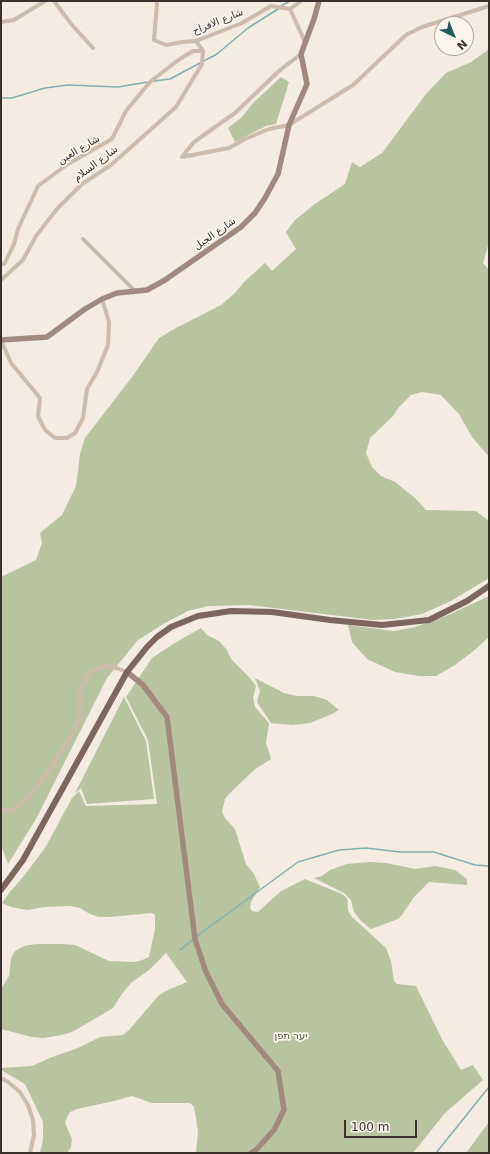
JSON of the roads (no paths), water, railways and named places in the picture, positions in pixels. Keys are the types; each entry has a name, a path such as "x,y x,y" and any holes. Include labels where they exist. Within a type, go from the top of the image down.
{"main road":[{"name":"شارع الجبل","path":"1,340 47,337 85,309 102,299 117,293 147,290 165,280 241,227 255,213 266,198 278,174 289,125 307,84 301,54 319,1"},
{"path":"1,890 23,860 127,672 147,647 171,627 198,616 231,611 272,612 382,625 429,620 467,601 489,586"},
{"path":"127,672 143,685 167,717 196,939 206,972 222,1004 278,1071 284,1110 274,1130 257,1149 251,1153"}],"street":[{"path":"1,22 14,20 45,1"},
{"path":"54,1 72,25 94,48"},
{"name":"شارع الافراح","path":"156,1 154,40 166,45 196,41 242,23 272,6 290,9"},
{"path":"301,1 290,9 305,42"},
{"path":"301,54 280,70 235,114 194,142 182,156 229,148 245,139 269,129 289,125 353,85 406,36 422,27 489,6"},
{"path":"196,41 203,51"},
{"name":"شارع العين","path":"1,265 5,263 14,244 18,229 38,186 68,164 112,139 126,111 150,82 193,51 203,51"},
{"name":"شارع السلام","path":"1,280 23,260 36,236 57,209 82,184 111,165 176,107 202,64 203,51"},
{"path":"82,240 135,290"},
{"path":"1,340 11,363 40,398 38,416 45,430 55,438 67,438 75,433 83,418 87,389 97,372 108,345 109,322 102,299"},
{"path":"1,810 12,810 29,797 53,765 70,738 80,717 80,689 89,673 105,666 111,666 127,672"},
{"path":"1,1078 20,1092 28,1105 33,1120 34,1135 30,1153"}],"waterway":[{"path":"281,6 290,1"},
{"path":"154,81 170,79 217,54 248,28 278,9"},
{"path":"1,98 12,98 45,88 68,85 118,87 148,82"},
{"path":"197,936 298,862 339,850 366,848 400,852 434,852 475,865 489,866"},
{"path":"180,950 194,939"},
{"path":"436,1153 489,1087"}],"park label":[{"name":"יער תפן","path":"291,1036"}]}
